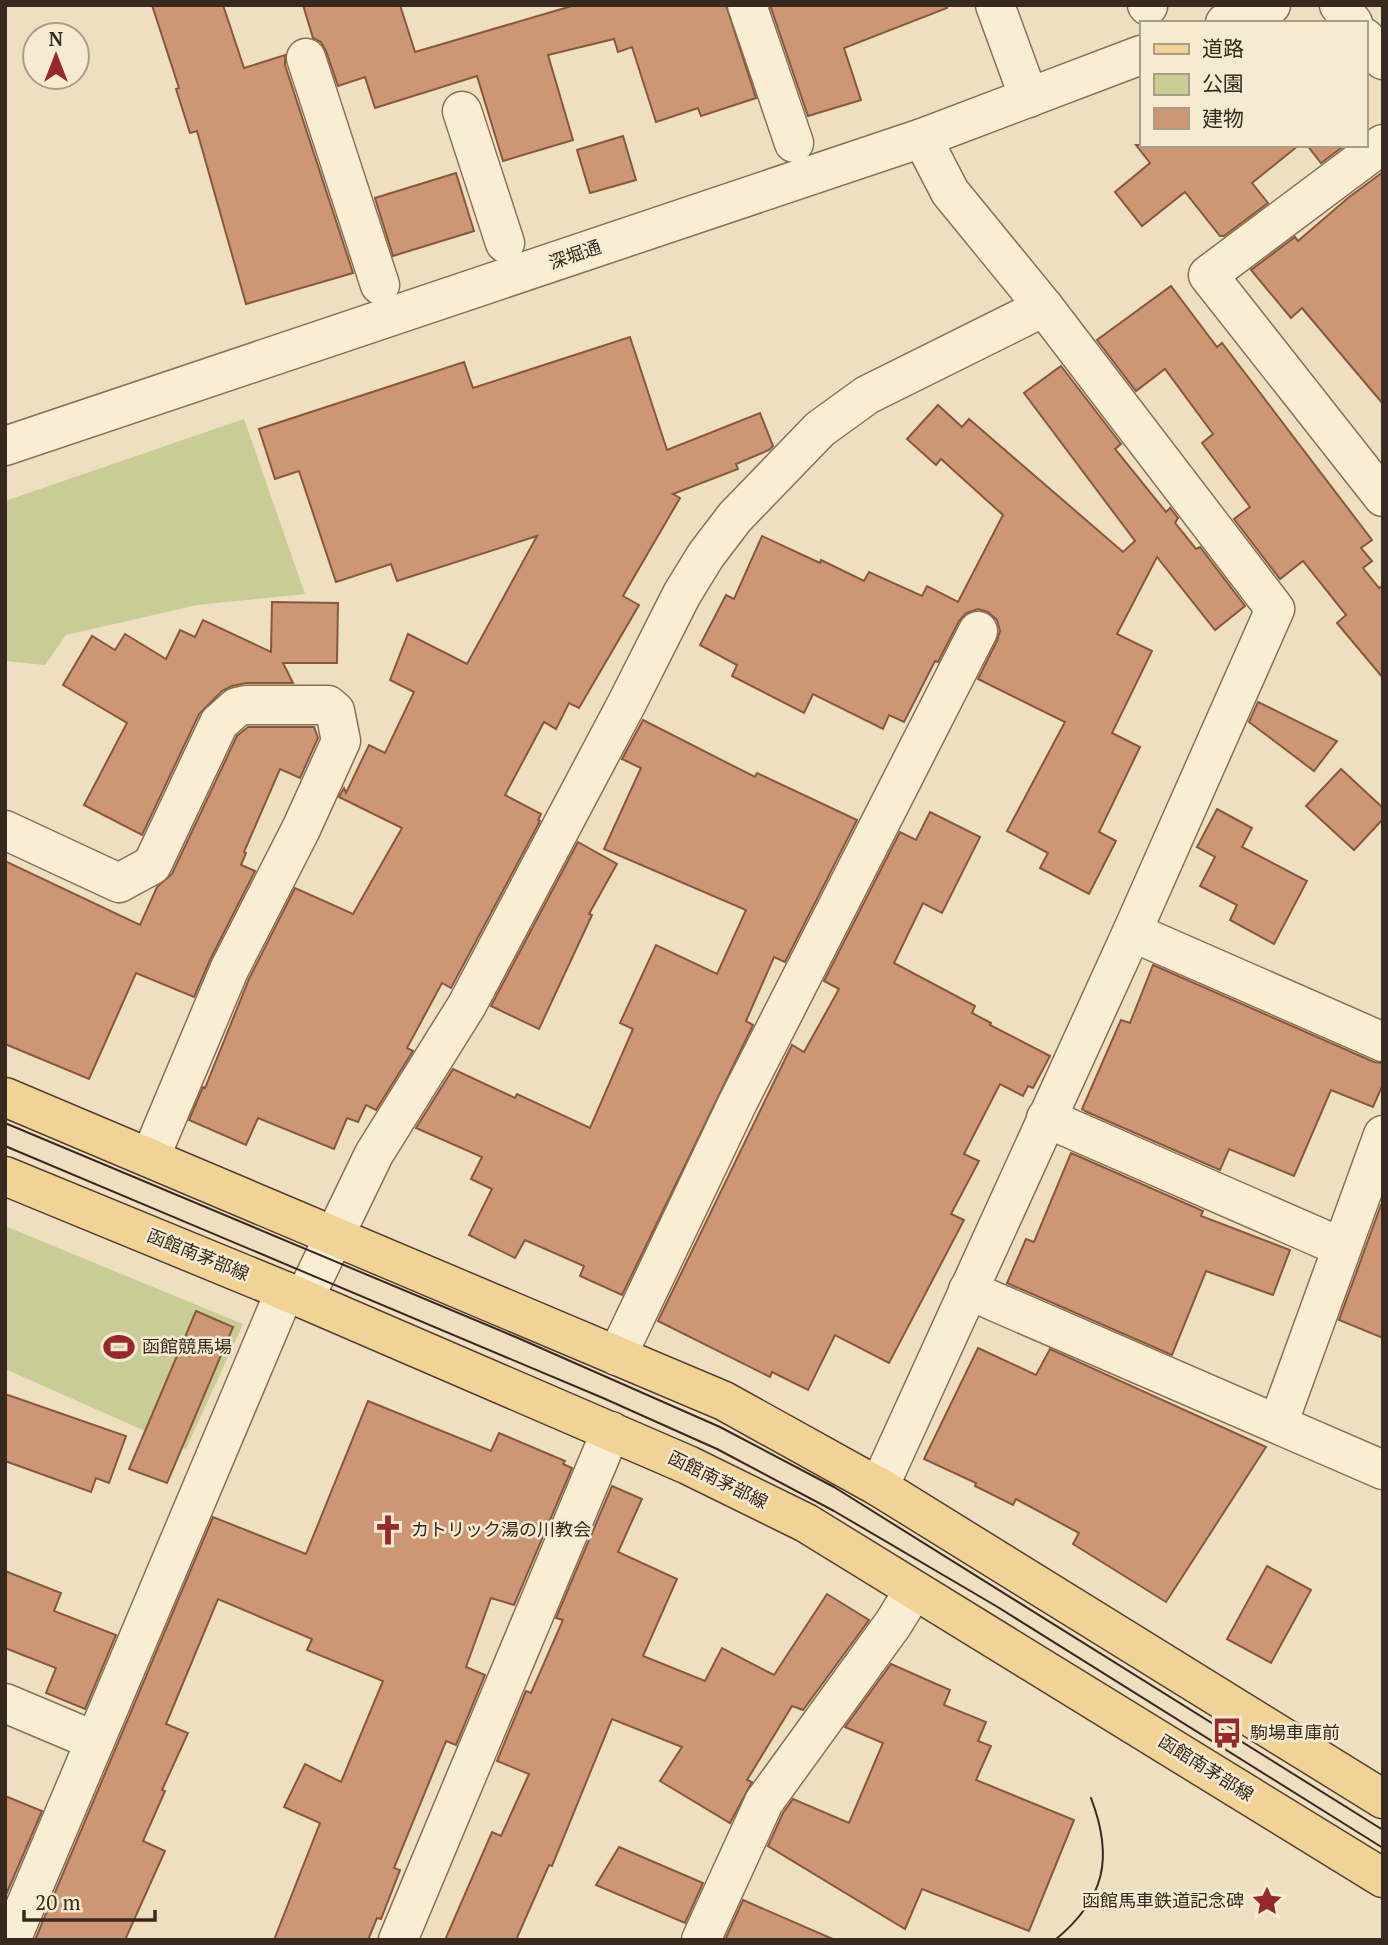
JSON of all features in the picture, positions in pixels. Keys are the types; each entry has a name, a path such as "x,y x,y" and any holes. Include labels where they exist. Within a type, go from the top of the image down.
{"main road":[{"path":"5,1097 724,1401 879,1487 1383,1799"},
{"name":"函館南茅部線","path":"5,1176 295,1295 611,1431 688,1465 806,1523 1383,1878"}],"street":[{"path":"747,5 794,143"},
{"path":"995,5 1029,98"},
{"path":"1230,21 1270,5"},
{"path":"1339,5 1351,21"},
{"path":"1367,40 1383,60"},
{"name":"深堀通","path":"5,446 922,138 1140,55"},
{"path":"306,58 380,285"},
{"path":"462,111 505,243"},
{"path":"879,1487 1276,609 1044,307 950,192 922,138"},
{"path":"1383,144 1208,275 1383,498"},
{"path":"10,1940 95,1741 295,1295 335,1237 374,1154 467,1005 682,594 706,555 734,517 820,429 867,395 1044,307"},
{"path":"617,1356 737,1104 978,631"},
{"path":"5,830 119,883 152,865 219,723 237,707 328,705 335,710 341,741 301,829 229,970 150,1158"},
{"path":"1132,932 1383,1042"},
{"path":"1046,1118 1341,1247"},
{"path":"1278,1424 1383,1135"},
{"path":"968,1290 1383,1470"},
{"path":"398,1940 611,1431"},
{"path":"701,1940 764,1802 885,1635 914,1590"},
{"path":"5,1703 95,1741"}],"green space":[{"path":"244,419 305,594 197,605 66,635 45,665 5,661 5,501"},
{"name":"函館競馬場","path":"5,1226 243,1324 186,1449 5,1369"}],"building":[{"path":"152,5 223,5 244,68 285,55 285,65 353,273 246,304 197,131 190,133 176,89 179,88"},
{"path":"303,5 400,5 415,52 575,5 726,5 756,98 701,116 698,108 656,122 632,47 618,52 614,39 548,55 573,140 503,161 477,76 375,108 365,77 338,86 326,51 321,42 313,38"},
{"path":"770,5 946,5 947,8 844,48 861,100 808,116"},
{"path":"623,136 636,180 590,193 577,150"},
{"path":"1136,145 1297,147 1252,183 1268,203 1224,236 1220,236 1185,192 1142,226 1115,192 1150,163"},
{"path":"1309,147 1342,147 1321,163"},
{"path":"1383,172 1383,404 1302,308 1291,318 1251,270 1295,237 1298,241"},
{"path":"456,173 474,231 393,256 375,198"},
{"path":"1171,286 1217,347 1222,343 1372,540 1361,548 1372,561 1363,568 1379,588 1383,585 1383,678 1337,623 1346,615 1303,561 1280,579 1234,519 1250,507 1202,443 1213,434 1165,369 1136,391 1097,340"},
{"path":"630,337 667,450 760,413 773,446 736,464 738,469 673,494 680,498 623,596 639,605 579,708 569,703 556,729 544,722 505,795 541,814 538,820 540,821 451,988 442,983 407,1048 413,1051 376,1110 366,1105 358,1122 347,1118 334,1149 258,1118 246,1145 189,1120 203,1087 205,1088 249,979 295,888 353,914 402,828 339,797 344,788 346,793 369,745 385,753 414,692 390,680 408,634 467,664 537,536 397,581 391,564 336,582 299,471 275,479 259,429 464,362 473,388"},
{"path":"1061,366 1121,444 1115,449 1166,512 1170,508 1178,518 1175,523 1196,549 1200,547 1245,606 1215,630 1157,557 1117,634 1152,651 1112,733 1140,747 1099,832 1116,841 1089,894 1040,868 1048,853 1007,831 1065,722 978,679 1000,631 997,620 988,612 978,609 966,613 959,621 938,662 935,661 904,722 889,715 883,729 813,694 804,713 732,676 737,665 700,645 726,595 734,599 762,536 864,581 869,572 922,596 927,586 958,602 1003,515 941,459 936,465 907,439 938,405 962,427 969,419 1123,552 1135,541 1024,393"},
{"path":"272,602 338,603 337,663 283,663 293,683 246,683 222,691 199,714 142,835 84,805 127,723 63,685 92,636 115,650 125,634 166,659 180,630 195,637 203,620 271,652"},
{"path":"1258,702 1337,741 1314,771 1249,722"},
{"path":"643,720 755,777 757,773 857,820 785,962 774,957 746,1021 753,1025 622,1295 580,1276 584,1266 525,1240 515,1258 469,1235 492,1189 471,1179 482,1157 416,1128 453,1069 515,1098 517,1094 590,1128 633,1029 620,1023 656,945 717,974 746,910 604,849 641,768 622,759"},
{"path":"248,727 314,727 318,738 300,778 280,769 244,852 246,853 241,865 255,871 194,997 136,973 89,1079 5,1044 5,861 140,925 157,887 172,874 237,736"},
{"path":"1341,769 1383,808 1383,819 1354,850 1306,806"},
{"path":"1217,809 1252,828 1242,847 1307,881 1274,944 1230,920 1237,905 1200,886 1215,857 1197,847"},
{"path":"930,812 980,837 942,913 923,903 894,963 975,1006 972,1013 991,1023 990,1025 1050,1056 1033,1088 1028,1086 1023,1096 1000,1084 964,1154 979,1161 951,1214 964,1220 889,1363 835,1335 808,1390 772,1372 770,1377 658,1321 792,1045 804,1052 839,989 824,981 900,832 916,840"},
{"path":"578,842 617,864 589,914 592,915 539,1029 491,1006"},
{"path":"1153,965 1374,1062 1383,1063 1383,1084 1373,1107 1331,1090 1294,1176 1229,1149 1220,1170 1082,1109 1121,1020 1130,1023"},
{"path":"1071,1153 1203,1211 1201,1216 1290,1250 1273,1295 1206,1271 1172,1355 1007,1283 1026,1239 1034,1242"},
{"path":"1383,1205 1383,1338 1339,1320"},
{"path":"196,1311 233,1327 167,1483 129,1469"},
{"path":"978,1348 1036,1375 1050,1349 1266,1447 1166,1602 1073,1544 1079,1533 1016,1499 1013,1505 975,1486 976,1483 924,1459"},
{"path":"5,1394 126,1436 109,1483 96,1478 91,1492 5,1461"},
{"path":"368,1401 491,1451 499,1433 565,1461 563,1464 572,1468 514,1605 491,1598 466,1667 485,1675 456,1745 446,1741 394,1868 400,1870 381,1919 377,1918 368,1940 274,1940 320,1823 284,1807 305,1764 341,1782 383,1681 307,1650 312,1639 218,1599 166,1724 188,1733 143,1841 165,1851 125,1940 35,1940 213,1517 306,1554"},
{"path":"612,1486 642,1499 618,1552 677,1579 643,1656 705,1681 722,1648 774,1675 827,1594 869,1620 803,1710 792,1706 747,1780 752,1782 730,1823 660,1781 682,1747 612,1719 552,1866 549,1865 516,1940 445,1940 492,1832 501,1836 529,1774 497,1761 526,1691 531,1693 563,1620 556,1618"},
{"path":"1267,1566 1311,1590 1271,1663 1227,1639"},
{"path":"5,1571 61,1593 54,1611 116,1635 85,1709 46,1693 56,1668 5,1648"},
{"path":"891,1664 950,1690 944,1705 986,1722 978,1741 991,1746 976,1780 1074,1820 1029,1931 922,1889 905,1929 768,1846 783,1813 793,1799 849,1823 883,1743 845,1727"},
{"path":"5,1796 42,1811 5,1897"},
{"path":"619,1847 703,1883 685,1923 596,1885"},
{"path":"743,1900 835,1940 725,1940"}],"tram line":[{"path":"5,1123 518,1338 720,1427 834,1487 1383,1830"},
{"path":"5,1146 603,1398 717,1449 834,1511 996,1606 1383,1848"},
{"path":"1055,1940 1085,1909 1100,1876 1102,1840 1091,1798"}],"place":[{"name":"函館競馬場","path":"119,1347"},
{"name":"カトリック湯の川教会","path":"388,1530"},
{"name":"駒場車庫前","path":"1227,1733"},
{"name":"函館馬車鉄道記念碑","path":"1267,1901"}]}
